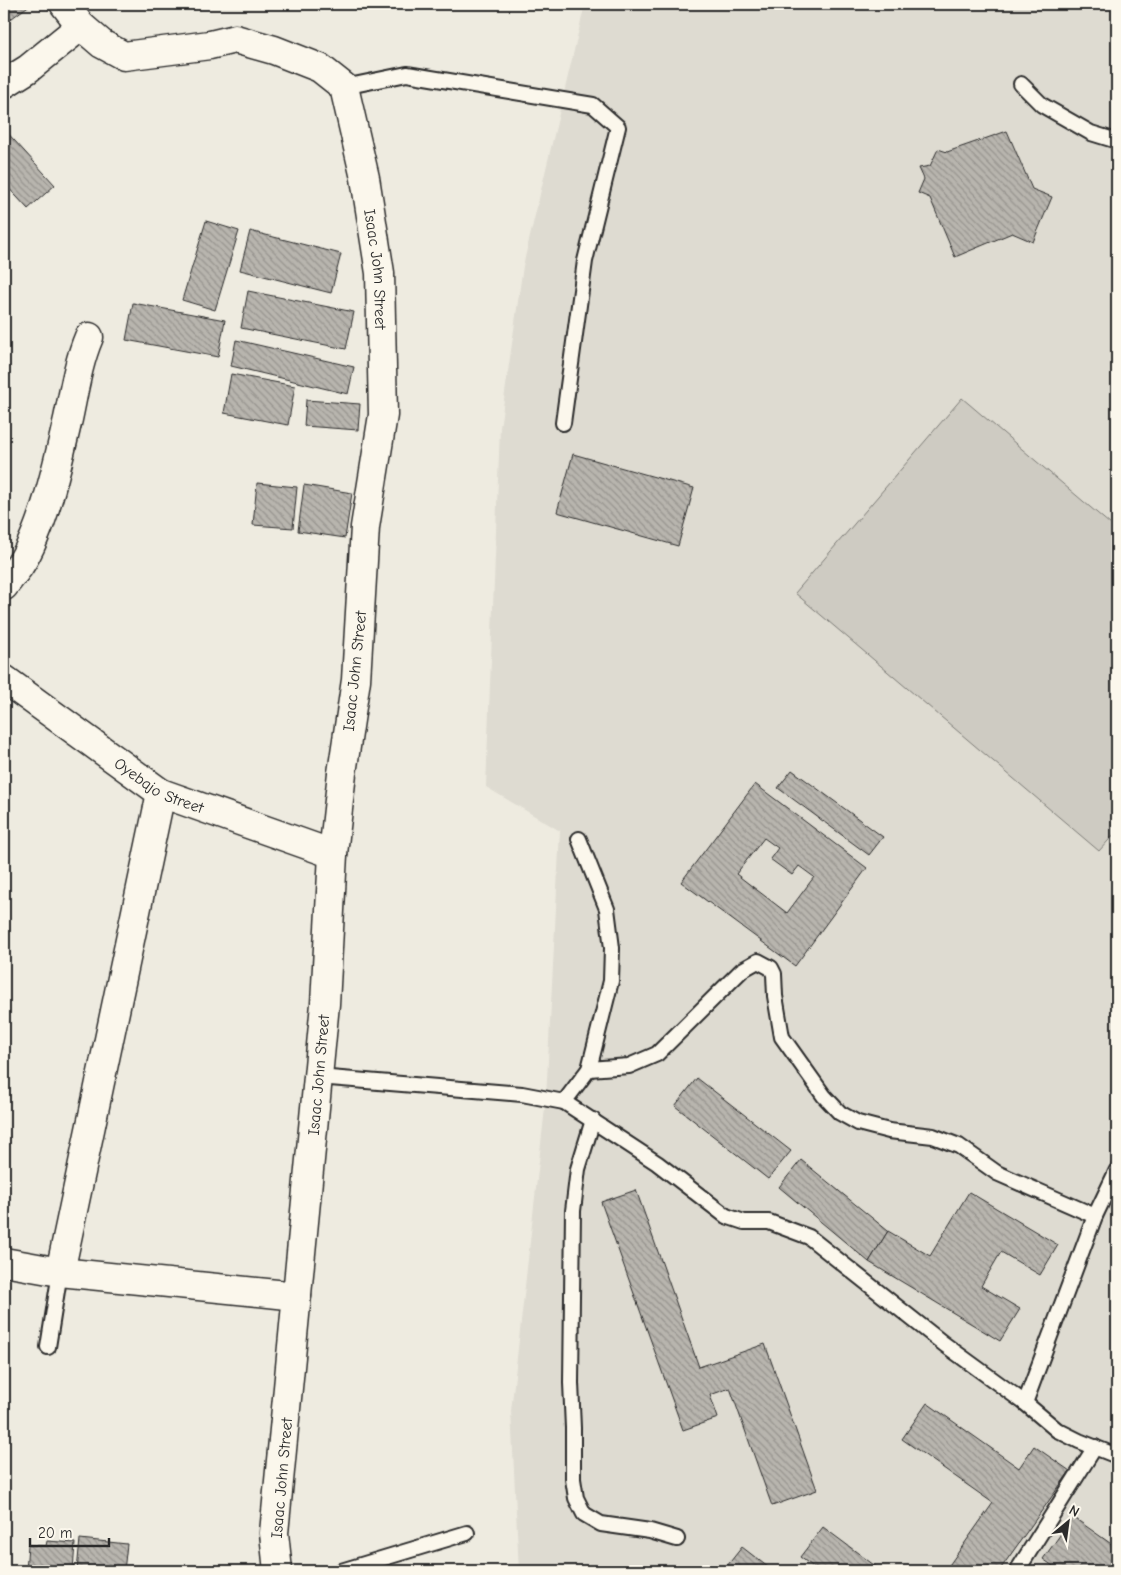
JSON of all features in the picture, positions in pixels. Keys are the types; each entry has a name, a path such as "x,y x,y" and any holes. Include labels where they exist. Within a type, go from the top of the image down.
{"street":[{"path":"64,4 82,26 102,44 124,56 210,45 235,38 274,50 320,68 344,87"},
{"path":"4,84 28,69 82,26"},
{"name":"Isaac John Street","path":"278,1571 274,1533 318,1077 333,854 342,773 356,680 365,527 383,415 380,273 366,178 344,87"},
{"path":"4,586 20,564 35,535 53,477 80,358 89,337"},
{"name":"Oyebajo Street","path":"4,679 161,793 333,854"},
{"path":"60,1272 161,793"},
{"path":"4,1262 60,1272 297,1296"}],"lane":[{"path":"344,87 407,74 593,105 618,127 585,261 563,423"},
{"path":"1021,84 1042,104 1091,133 1117,140"},
{"path":"564,1102 589,1069 611,982 612,948 607,909 579,839"},
{"path":"589,1069 628,1066 657,1054 742,970 758,961 771,968 774,974 774,996 782,1037 824,1096 840,1114 858,1123 889,1131 933,1136 959,1146 998,1173 1095,1216"},
{"path":"318,1077 522,1094 564,1102 658,1163 726,1216 744,1222 769,1222 809,1237 944,1344 1025,1403 1057,1430 1117,1456"},
{"path":"593,1120 578,1169 573,1211 572,1479 576,1498 584,1514 601,1524 650,1531 677,1539"},
{"path":"1025,1403 1095,1216 1117,1170"},
{"path":"48,1347 60,1272"},
{"path":"1017,1571 1095,1447"},
{"path":"341,1571 467,1533"}],"shaded area":[{"path":"585,4 1117,4 1117,1571 519,1571 511,1411 546,1099 560,831 486,787 500,428 523,266"},
{"path":"962,398 1117,530 1117,831 1099,851 795,593"}],"building":[{"path":"4,4 31,4 4,24"},
{"path":"4,129 55,185 28,209 4,183"},
{"path":"1007,131 1032,189 1052,197 1033,242 1012,233 955,257 930,198 918,193 924,179 919,168 930,166 938,149 947,152"},
{"path":"206,221 239,231 215,310 182,300"},
{"path":"250,231 341,254 331,293 240,270"},
{"path":"248,291 354,312 346,349 241,328"},
{"path":"133,303 225,320 218,357 126,340"},
{"path":"236,340 354,367 348,394 231,366"},
{"path":"231,374 295,386 288,425 224,413"},
{"path":"306,400 360,404 358,430 304,426"},
{"path":"573,454 694,488 678,546 557,512"},
{"path":"257,483 297,487 293,528 253,525"},
{"path":"304,485 352,493 345,538 298,531"},
{"path":"792,770 883,837 869,855 778,788"},
{"path":"755,784 867,868 795,966 681,882","holes":["764,838 778,848 770,859 792,875 799,866 814,877 787,913 736,874"]},
{"path":"697,1078 791,1151 768,1179 675,1106"},
{"path":"801,1160 888,1231 869,1262 779,1187"},
{"path":"636,1190 699,1367 765,1344 817,1490 772,1506 730,1388 710,1395 718,1418 683,1430 601,1202"},
{"path":"969,1192 1058,1245 1040,1275 1001,1252 981,1286 1020,1309 1000,1341 869,1262 888,1231 930,1256"},
{"path":"927,1403 1019,1468 1034,1446 1070,1471 999,1571 945,1571 993,1503 902,1439"},
{"path":"1073,1517 1117,1548 1117,1571 1060,1571 1043,1559"},
{"path":"823,1527 882,1571 819,1571 800,1557"},
{"path":"80,1539 127,1544 124,1571 77,1571"},
{"path":"47,1541 75,1543 73,1571 26,1571 28,1545 46,1546"},
{"path":"742,1547 773,1571 723,1571"}]}
